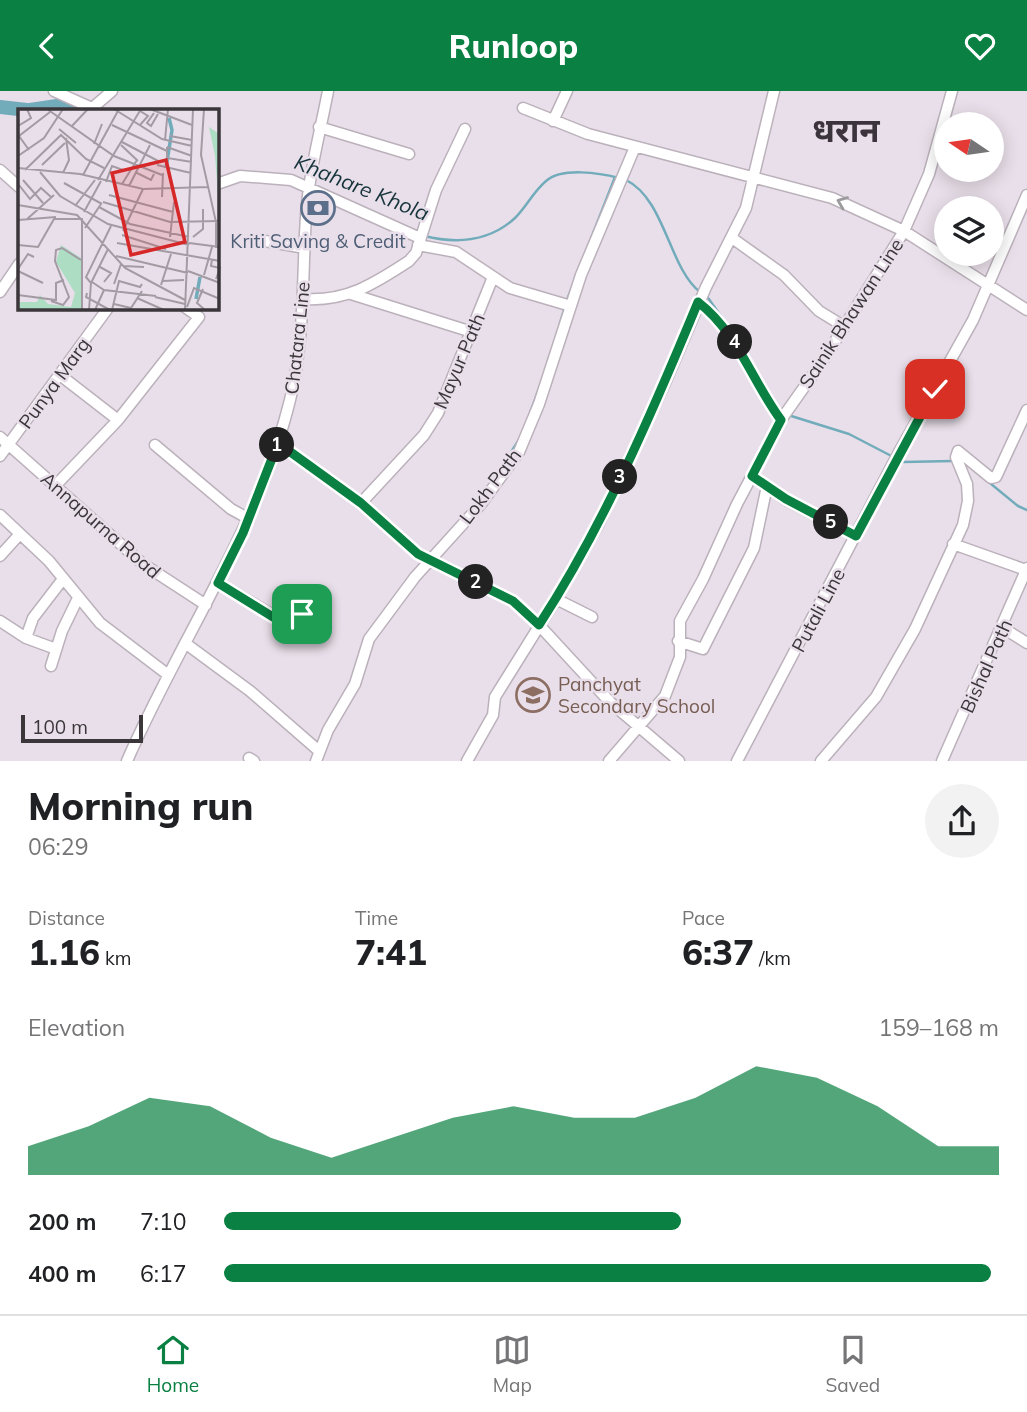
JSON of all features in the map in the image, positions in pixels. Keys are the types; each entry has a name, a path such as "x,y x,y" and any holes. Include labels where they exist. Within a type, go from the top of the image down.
{"street":[{"path":"54,91 91,109 112,91"},
{"name":"Chatara Line","path":"127,761 167,674 218,583 249,519 278,443 299,358 309,184 328,91"},
{"path":"553,121 567,91"},
{"path":"467,761 494,715 495,697 556,599 598,523 665,383 699,301 746,208 774,91"},
{"name":"Sainik Bhawan Line","path":"609,761 665,696 680,657 680,621 752,476 784,415 845,327 904,230 929,174 952,91"},
{"path":"523,108 553,121 635,147 832,198 904,230 1027,310"},
{"path":"319,127 409,154"},
{"path":"303,299 326,300 351,294 409,261 436,190 465,129"},
{"name":"Lokh Path","path":"317,756 355,684 369,639 429,561 481,504 519,452 539,404 571,306 635,147"},
{"path":"0,170 18,186"},
{"path":"219,183 240,176 309,184 456,253 510,288 571,306"},
{"name":"Putali Line","path":"737,761 896,459 958,348 989,285 1027,195"},
{"path":"732,238 784,275 819,311 845,327"},
{"path":"259,240 305,248"},
{"path":"0,292 18,265"},
{"name":"Mayur Path","path":"361,503 424,435 452,386 493,277"},
{"path":"351,294 472,332"},
{"path":"699,301 713,313 735,343 760,390 784,415"},
{"name":"Punya Marg","path":"0,456 107,310"},
{"path":"55,486 118,420 199,317 189,310"},
{"path":"60,375 118,420"},
{"path":"821,761 876,697 915,629 963,525 968,501 958,462 958,451 991,478 996,477 1027,409"},
{"name":"Annapurna Road","path":"0,437 143,564 206,605"},
{"path":"278,443 361,503 400,541 429,561 513,601 539,625 583,675 679,761"},
{"path":"155,445 231,509 249,519"},
{"path":"752,476 786,499 856,536"},
{"path":"678,641 700,648 706,645 754,548 767,486"},
{"path":"0,515 49,561 100,623 167,674"},
{"path":"0,556 19,535"},
{"path":"953,544 1027,569"},
{"name":"Bishal Path","path":"942,761 1027,569"},
{"path":"26,638 33,618 63,579"},
{"path":"218,583 273,617 292,620 302,614"},
{"path":"51,666 78,598"},
{"path":"556,599 592,617"},
{"path":"0,622 26,638 56,649"},
{"path":"1003,628 1027,643"},
{"path":"185,643 250,691 317,756"}],"waterway":[{"name":"Khahare Khola","path":"37,109 57,106 78,109"},
{"name":"Khahare Khola","path":"0,107 18,109"},
{"name":"Khahare Khola","path":"424,236 460,240 494,232 515,218 546,181 561,174 592,173 619,178"},
{"path":"567,300 615,177"},
{"name":"Khahare Khola","path":"626,180 639,189 650,202 681,267 700,292"},
{"name":"Khahare Khola","path":"706,295 730,329"},
{"path":"560,323 564,310"},
{"path":"530,413 540,386"},
{"name":"Khahare Khola","path":"788,415 849,434 903,462 953,461"},
{"path":"499,471 520,438"},
{"name":"Khahare Khola","path":"974,470 1018,506 1027,510"},
{"path":"432,551 441,541"}],"place":[{"name":"Kriti Saving & Credit","path":"318,208"},
{"name":"Panchyat Secondary School","path":"533,695"}],"district":[{"name":"धरान","path":"846,129"}],"route":[{"path":"302,614 292,620 281,620 218,583 243,533 278,443 361,503 400,541 418,554 513,601 539,625 598,523 665,383 698,302 713,313 735,343 760,390 781,420 752,476 786,499 856,536 935,389"}]}
